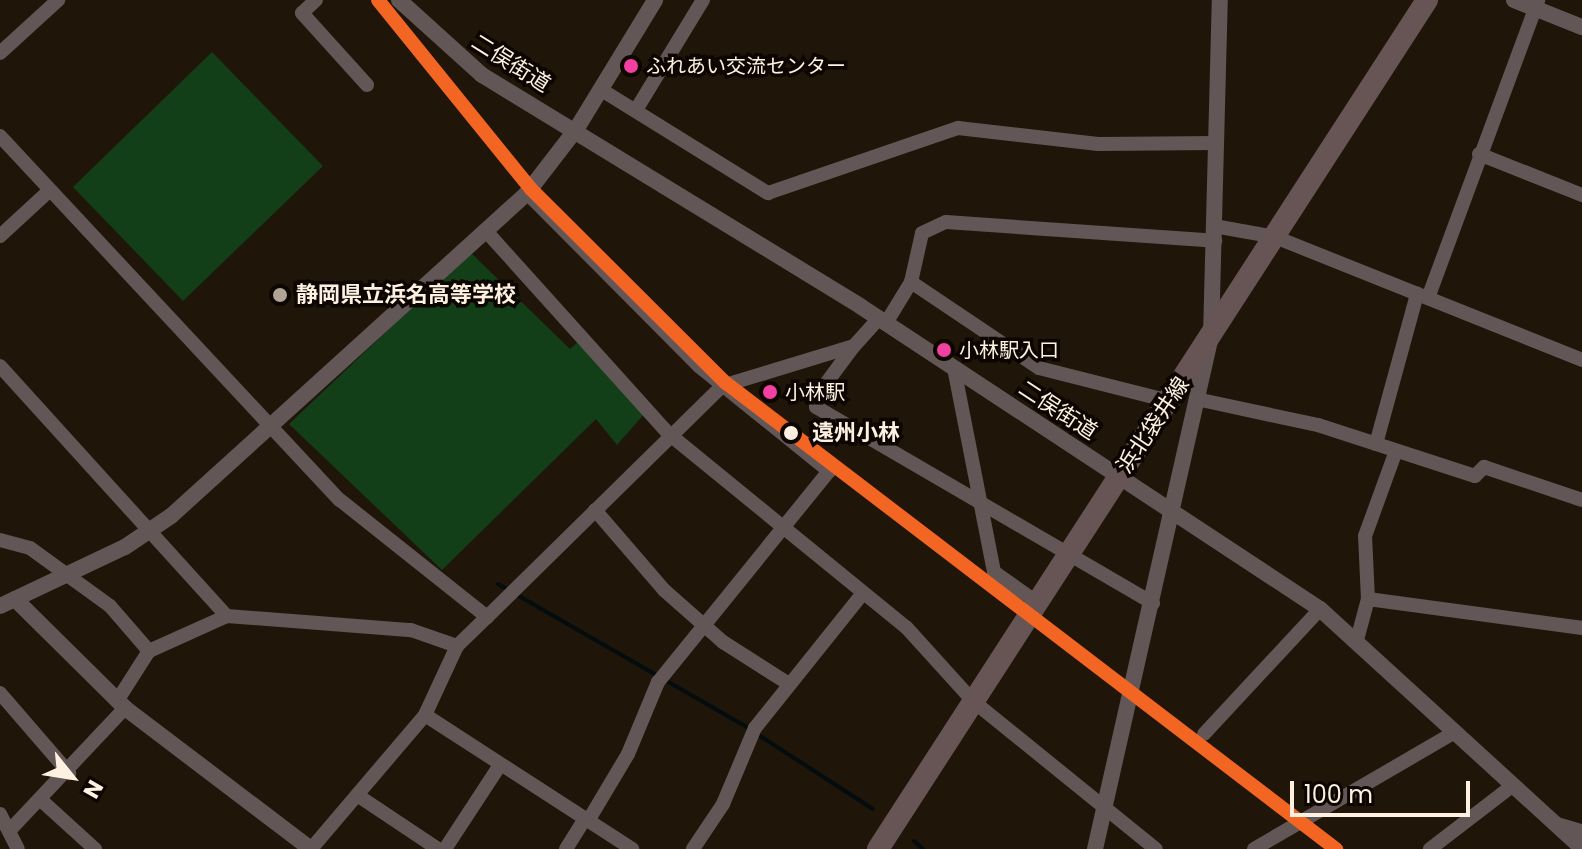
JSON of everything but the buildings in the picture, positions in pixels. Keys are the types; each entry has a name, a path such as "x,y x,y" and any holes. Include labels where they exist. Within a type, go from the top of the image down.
{"main road":[{"name":"浜北袋井線","path":"878,849 1427,0"}],"street":[{"path":"0,53 58,0"},
{"path":"316,0 302,13 367,85"},
{"name":"二俣街道","path":"399,0 482,75 577,128 882,321 1320,609 1582,848"},
{"path":"655,0 577,128 527,193 150,531 65,576 7,602 121,704 311,849 425,715 457,646 508,599 669,434 722,386 854,346"},
{"path":"636,110 703,0"},
{"path":"1095,849 1201,400 1211,336 1220,0"},
{"path":"1514,0 1536,4 1582,27"},
{"path":"1376,444 1422,296 1536,4"},
{"path":"600,89 768,193 946,130 1098,144 1216,143"},
{"path":"0,136 269,427 391,547 487,617"},
{"path":"1479,154 1582,195"},
{"path":"0,236 49,191"},
{"path":"527,193 722,386 829,471 660,678 628,754 566,849"},
{"path":"1153,603 1071,552 816,407 816,397 854,346 882,321 911,282 922,233 946,222 1275,237 1582,360"},
{"path":"486,231 669,434 906,627 973,701 1156,849"},
{"path":"911,282 1039,368 1169,401"},
{"path":"0,366 227,616"},
{"path":"954,368 994,572 1038,603"},
{"path":"1201,400 1376,444 1475,476 1484,467 1582,500"},
{"path":"1357,640 1368,599 1365,536 1396,451"},
{"path":"595,510 704,625 789,684"},
{"path":"0,540 30,548 110,606 149,651"},
{"path":"693,849 723,804 753,731 863,593"},
{"path":"1368,599 1582,628"},
{"path":"1204,734 1320,609"},
{"path":"10,830 69,773 121,704 149,651 227,616 411,630 457,646"},
{"path":"0,693 69,773"},
{"path":"425,715 632,849"},
{"path":"1254,849 1453,733"},
{"path":"445,849 500,765"},
{"path":"1430,849 1512,786"},
{"path":"357,795 438,849"},
{"path":"42,801 95,849"},
{"path":"0,814 18,849"},
{"path":"1556,824 1582,831"}],"green space":[{"path":"212,52 323,166 183,301 73,187"},
{"path":"470,252 570,349 579,341 645,413 617,445 596,419 442,570 289,424"}],"waterway":[{"path":"498,584 750,729"},
{"path":"757,734 873,809"},
{"path":"914,841 923,849"}],"transit line":[{"path":"378,0 531,189 726,383 1336,849"}],"place":[{"name":"ふれあい交流センター","path":"631,66"},
{"name":"静岡県立浜名高等学校","path":"280,295"},
{"name":"小林駅入口","path":"944,350"},
{"name":"小林駅","path":"770,392"},
{"name":"遠州小林","path":"791,433"}]}
